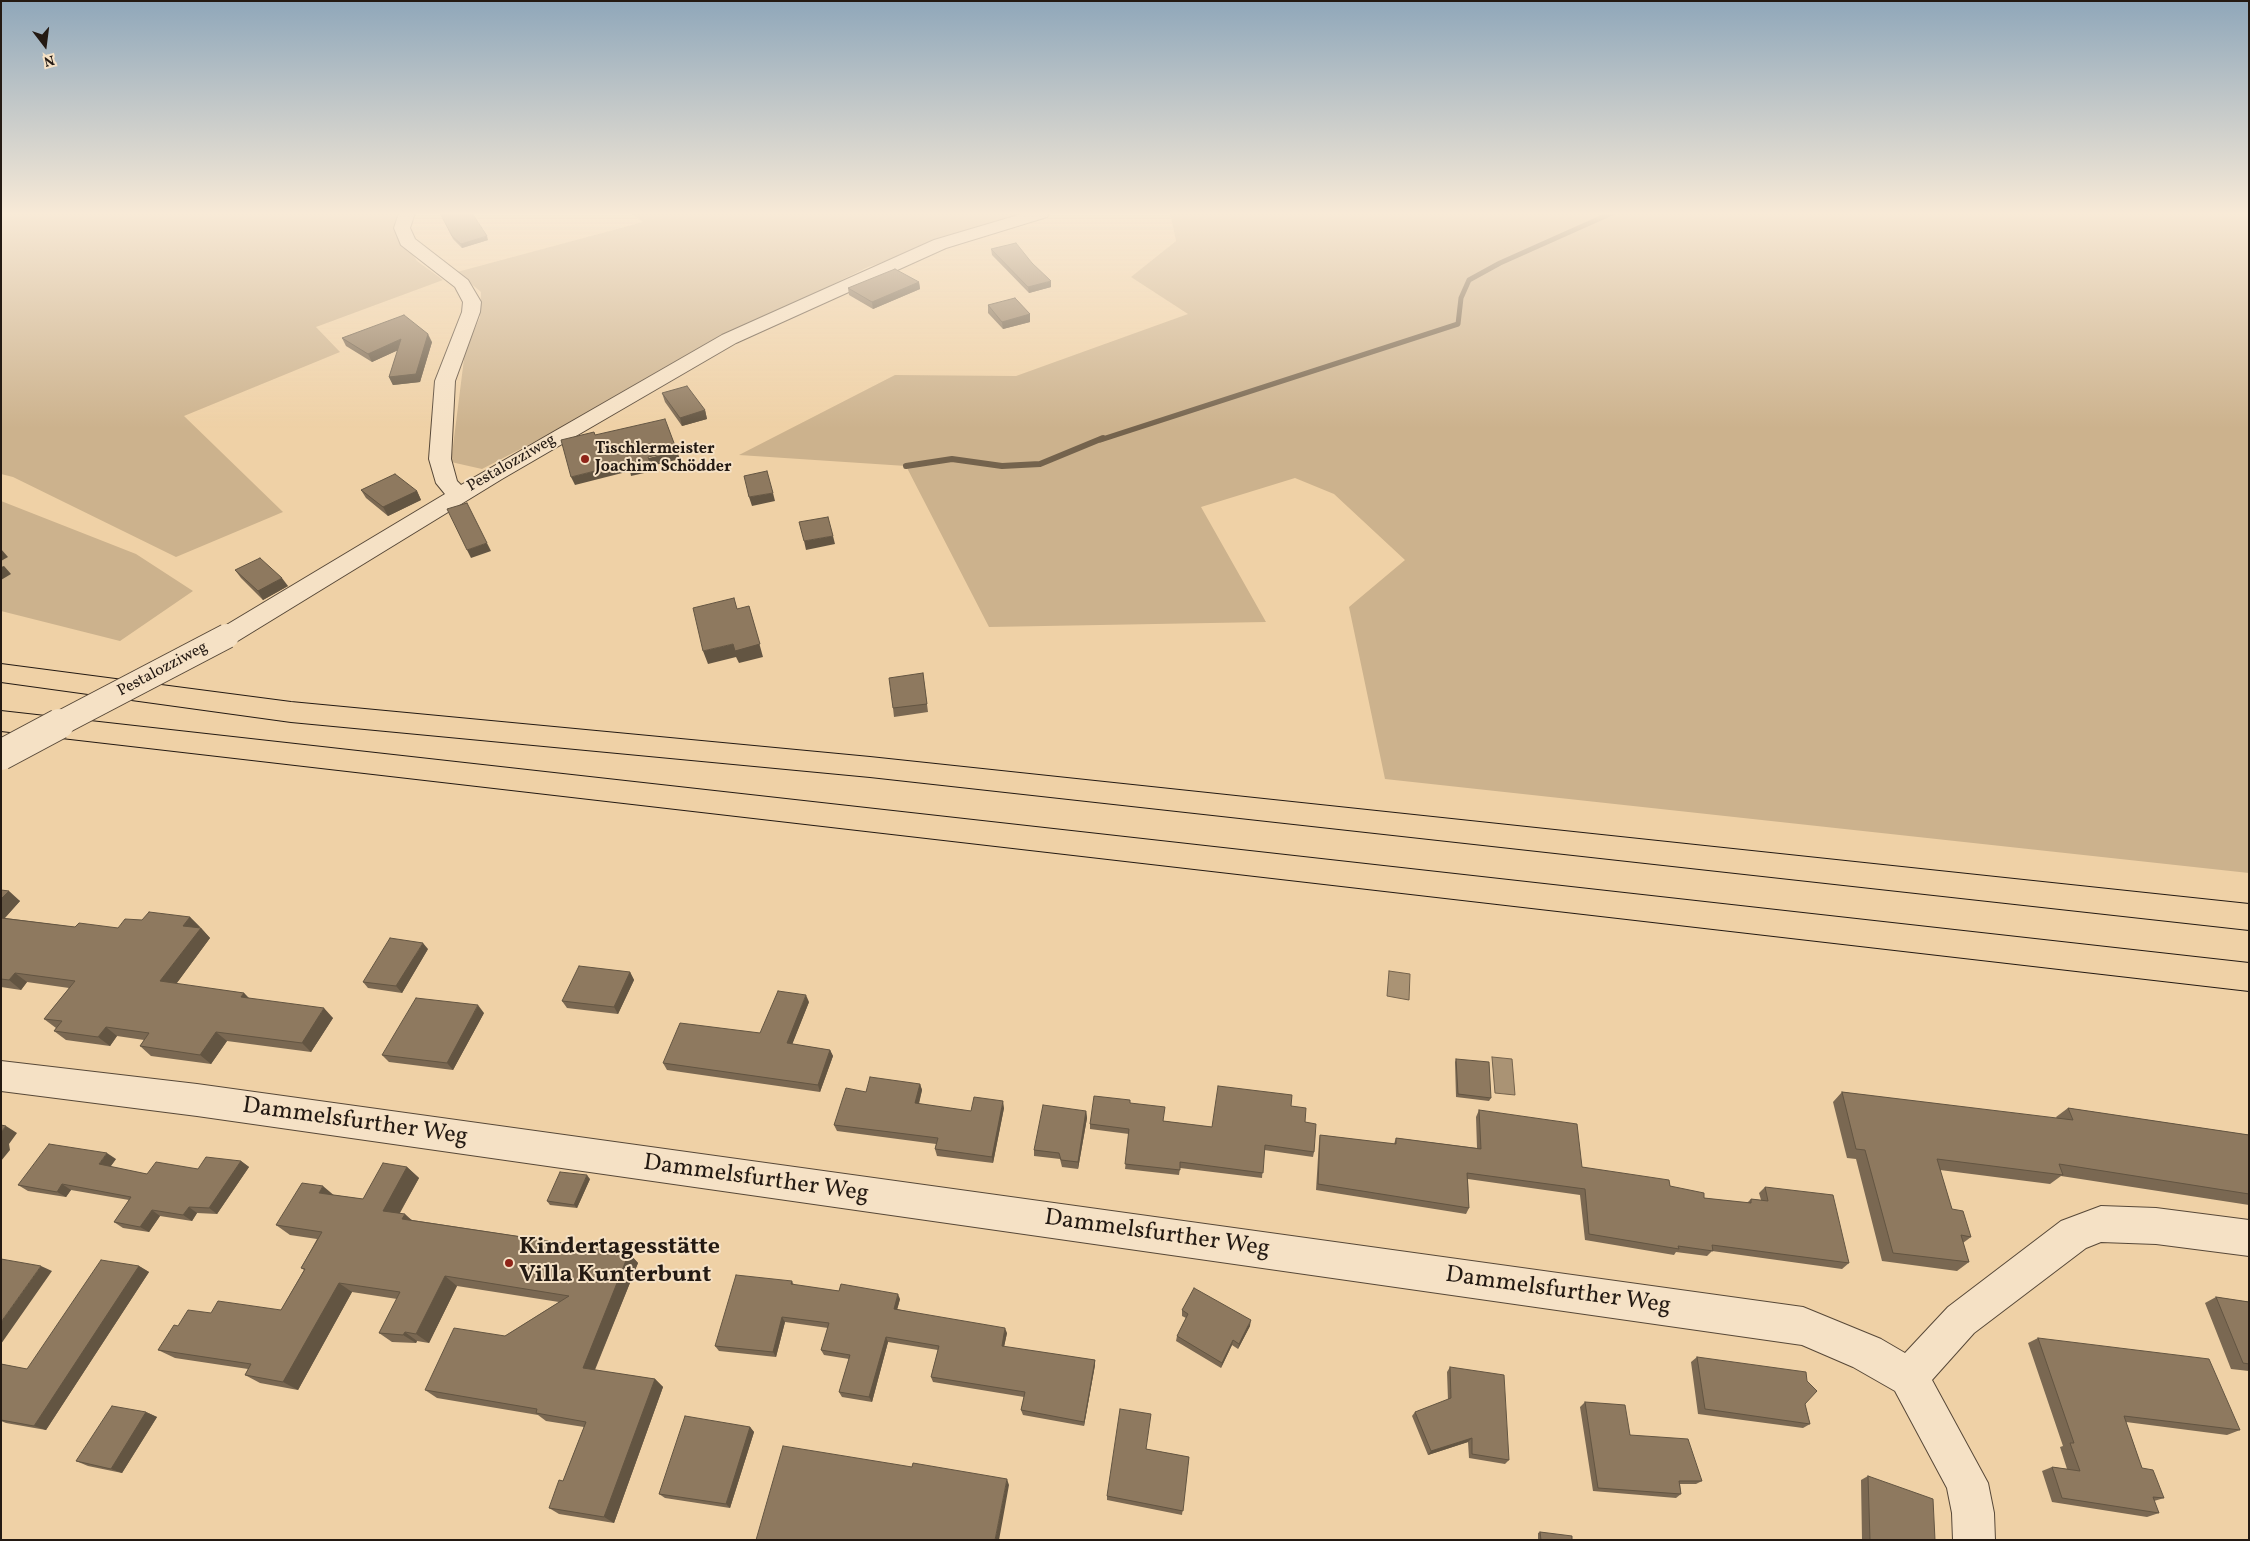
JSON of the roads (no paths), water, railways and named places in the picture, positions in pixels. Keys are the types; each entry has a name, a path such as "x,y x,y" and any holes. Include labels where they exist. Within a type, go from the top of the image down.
{"highway":[{"path":"1,673 291,712 870,767 1792,869 2249,917"},
{"path":"1,721 2249,977"}],"street":[{"path":"458,496 447,483 440,459 445,381 471,312 472,302 463,285"},
{"name":"Pestalozziweg","path":"1,755 227,636 458,496 729,339 844,285"},
{"name":"Dammelsfurther Weg","path":"1,1076 197,1100 1803,1326 1867,1353 1909,1377"},
{"path":"1974,1540 1973,1513 1967,1483 1909,1377 1961,1320 2074,1234 2101,1224 2156,1226 2249,1238"}],"waterway":[{"path":"1100,440 1458,324 1461,298 1467,285"},
{"path":"906,466 952,459 1002,466 1040,464 1103,438"}],"place":[{"name":"Tischlermeister Joachim Schödder","path":"585,459"},
{"name":"Kindertagesstätte Villa Kunterbunt","path":"509,1263"}]}
